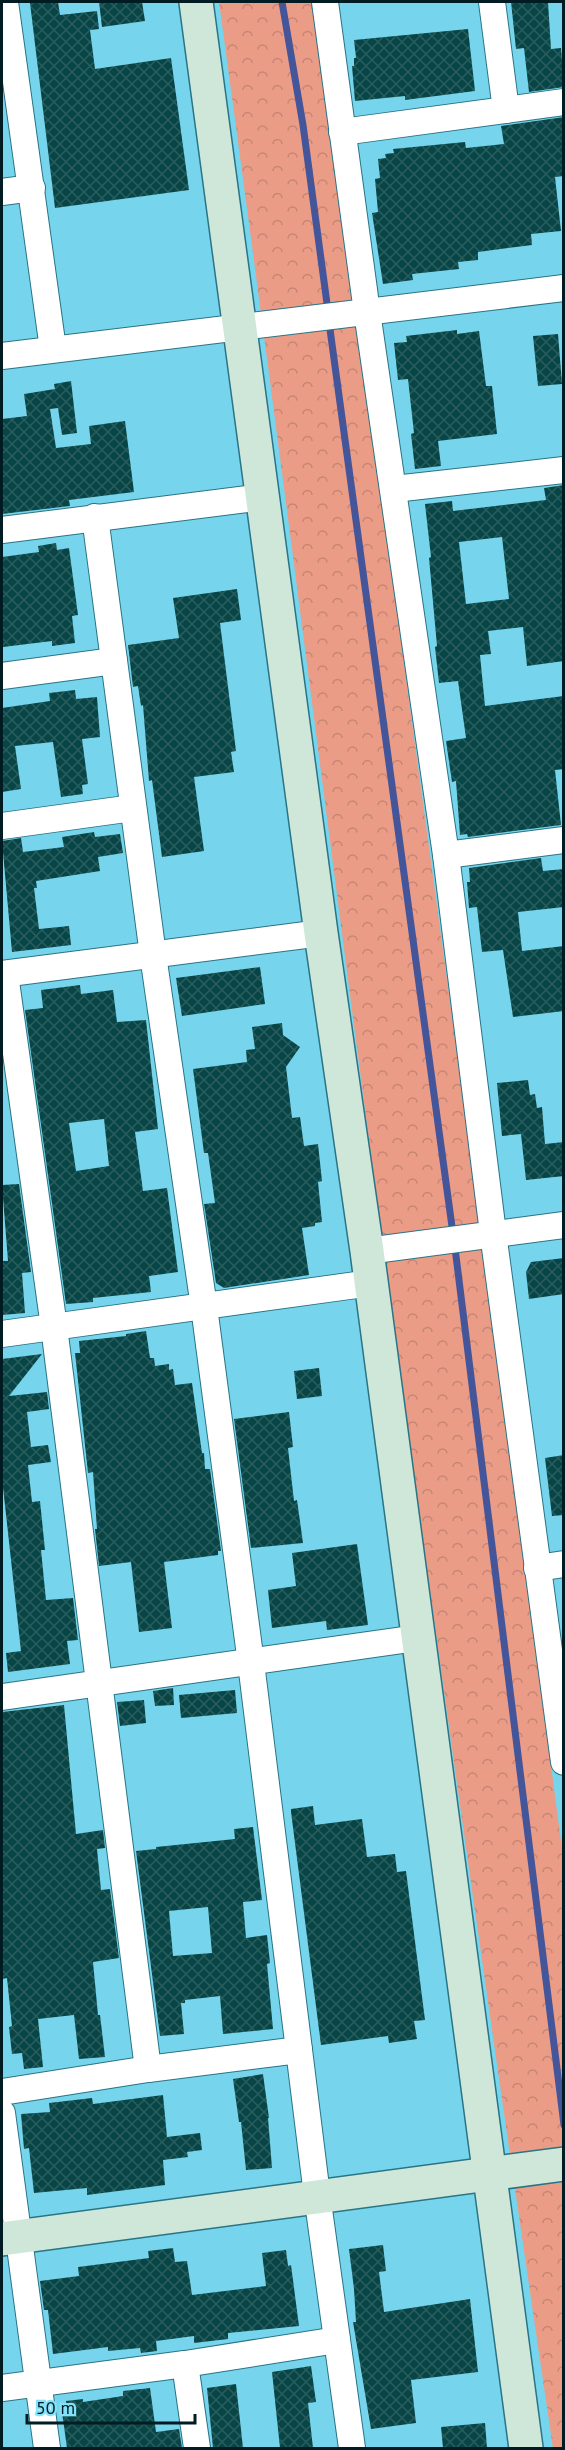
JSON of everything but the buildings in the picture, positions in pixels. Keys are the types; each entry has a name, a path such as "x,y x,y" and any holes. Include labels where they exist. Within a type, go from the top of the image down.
{"street":[{"path":"5,2 53,348"},
{"path":"196,2 321,933 367,1251 526,2448"},
{"path":"325,2 367,312 446,855 493,1233 564,1762"},
{"path":"492,2 506,110"},
{"path":"342,132 564,102"},
{"path":"2,192 32,188"},
{"path":"2,356 53,348 564,288"},
{"path":"394,489 564,470"},
{"path":"2,530 263,496"},
{"path":"95,517 153,955 204,1307 317,2195 352,2448"},
{"path":"2,676 114,661"},
{"path":"2,826 133,808"},
{"path":"446,855 564,840"},
{"path":"148,2069 54,1327 3,974 321,933"},
{"path":"367,1251 564,1225"},
{"path":"2,1334 371,1283"},
{"path":"537,1568 564,1564"},
{"path":"2,1697 417,1638"},
{"path":"2,2092 148,2069 299,2050"},
{"path":"2,2113 10,2237 38,2383 47,2448"},
{"path":"10,2237 564,2164"},
{"path":"2,2388 185,2364 337,2340"},
{"path":"185,2364 197,2448"}],"green space":[{"path":"219,2 314,2 478,1207 563,1857 563,2448 553,2448 447,1711 386,1269"}],"waterway":[{"path":"282,2 303,125 328,311"},
{"path":"329,322 456,1256 564,2125"}]}
